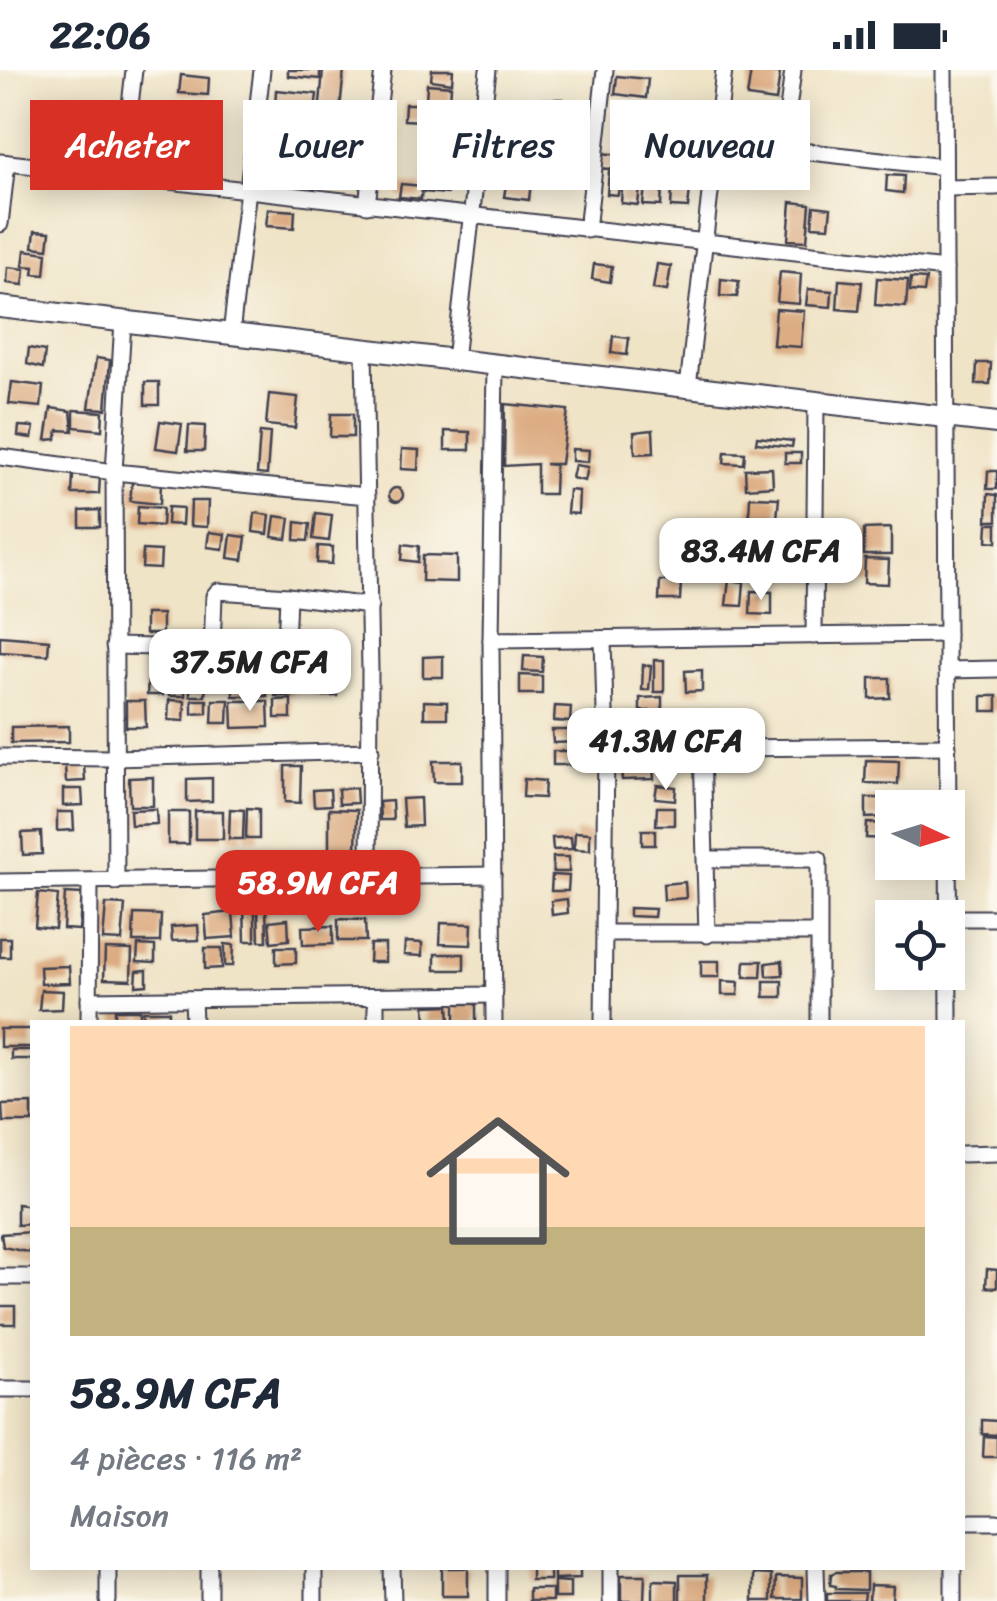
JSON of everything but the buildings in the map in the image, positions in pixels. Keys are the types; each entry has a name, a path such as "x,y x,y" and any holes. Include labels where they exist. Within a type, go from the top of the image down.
{"street":[{"path":"131,100 134,70"},
{"path":"231,334 262,70"},
{"path":"367,205 383,70"},
{"path":"455,360 488,70"},
{"path":"587,230 605,70"},
{"path":"688,387 724,70"},
{"path":"792,70 784,149 944,167"},
{"path":"944,70 949,900"},
{"path":"0,224 4,163 30,166"},
{"path":"944,188 997,187"},
{"path":"223,188 945,269"},
{"path":"0,307 997,423"},
{"path":"116,882 114,472 124,321"},
{"path":"364,350 370,606 370,876"},
{"path":"494,1020 495,365"},
{"path":"814,636 816,402"},
{"path":"0,457 367,496"},
{"path":"212,648 214,596 218,591 370,606"},
{"path":"114,646 285,648 288,596"},
{"path":"492,640 947,634"},
{"path":"603,639 603,1020"},
{"path":"948,670 997,669"},
{"path":"606,749 948,746"},
{"path":"702,748 707,934"},
{"path":"0,757 371,752"},
{"path":"706,859 818,859 818,1020"},
{"path":"0,882 493,875"},
{"path":"89,1020 90,882"},
{"path":"965,918 997,918"},
{"path":"604,933 818,934"},
{"path":"950,990 950,1020"},
{"path":"89,1000 494,994"},
{"path":"376,997 376,1020"},
{"path":"193,999 194,1020"},
{"path":"965,1154 997,1153"},
{"path":"0,1276 30,1276"},
{"path":"0,1389 30,1389"},
{"path":"965,1522 997,1522"},
{"path":"108,1570 108,1601"},
{"path":"209,1570 209,1601"},
{"path":"314,1570 314,1601"},
{"path":"392,1570 393,1601"},
{"path":"497,1570 497,1601"},
{"path":"611,1601 612,1570"},
{"path":"816,1570 817,1601"},
{"path":"953,1570 953,1601"}]}
